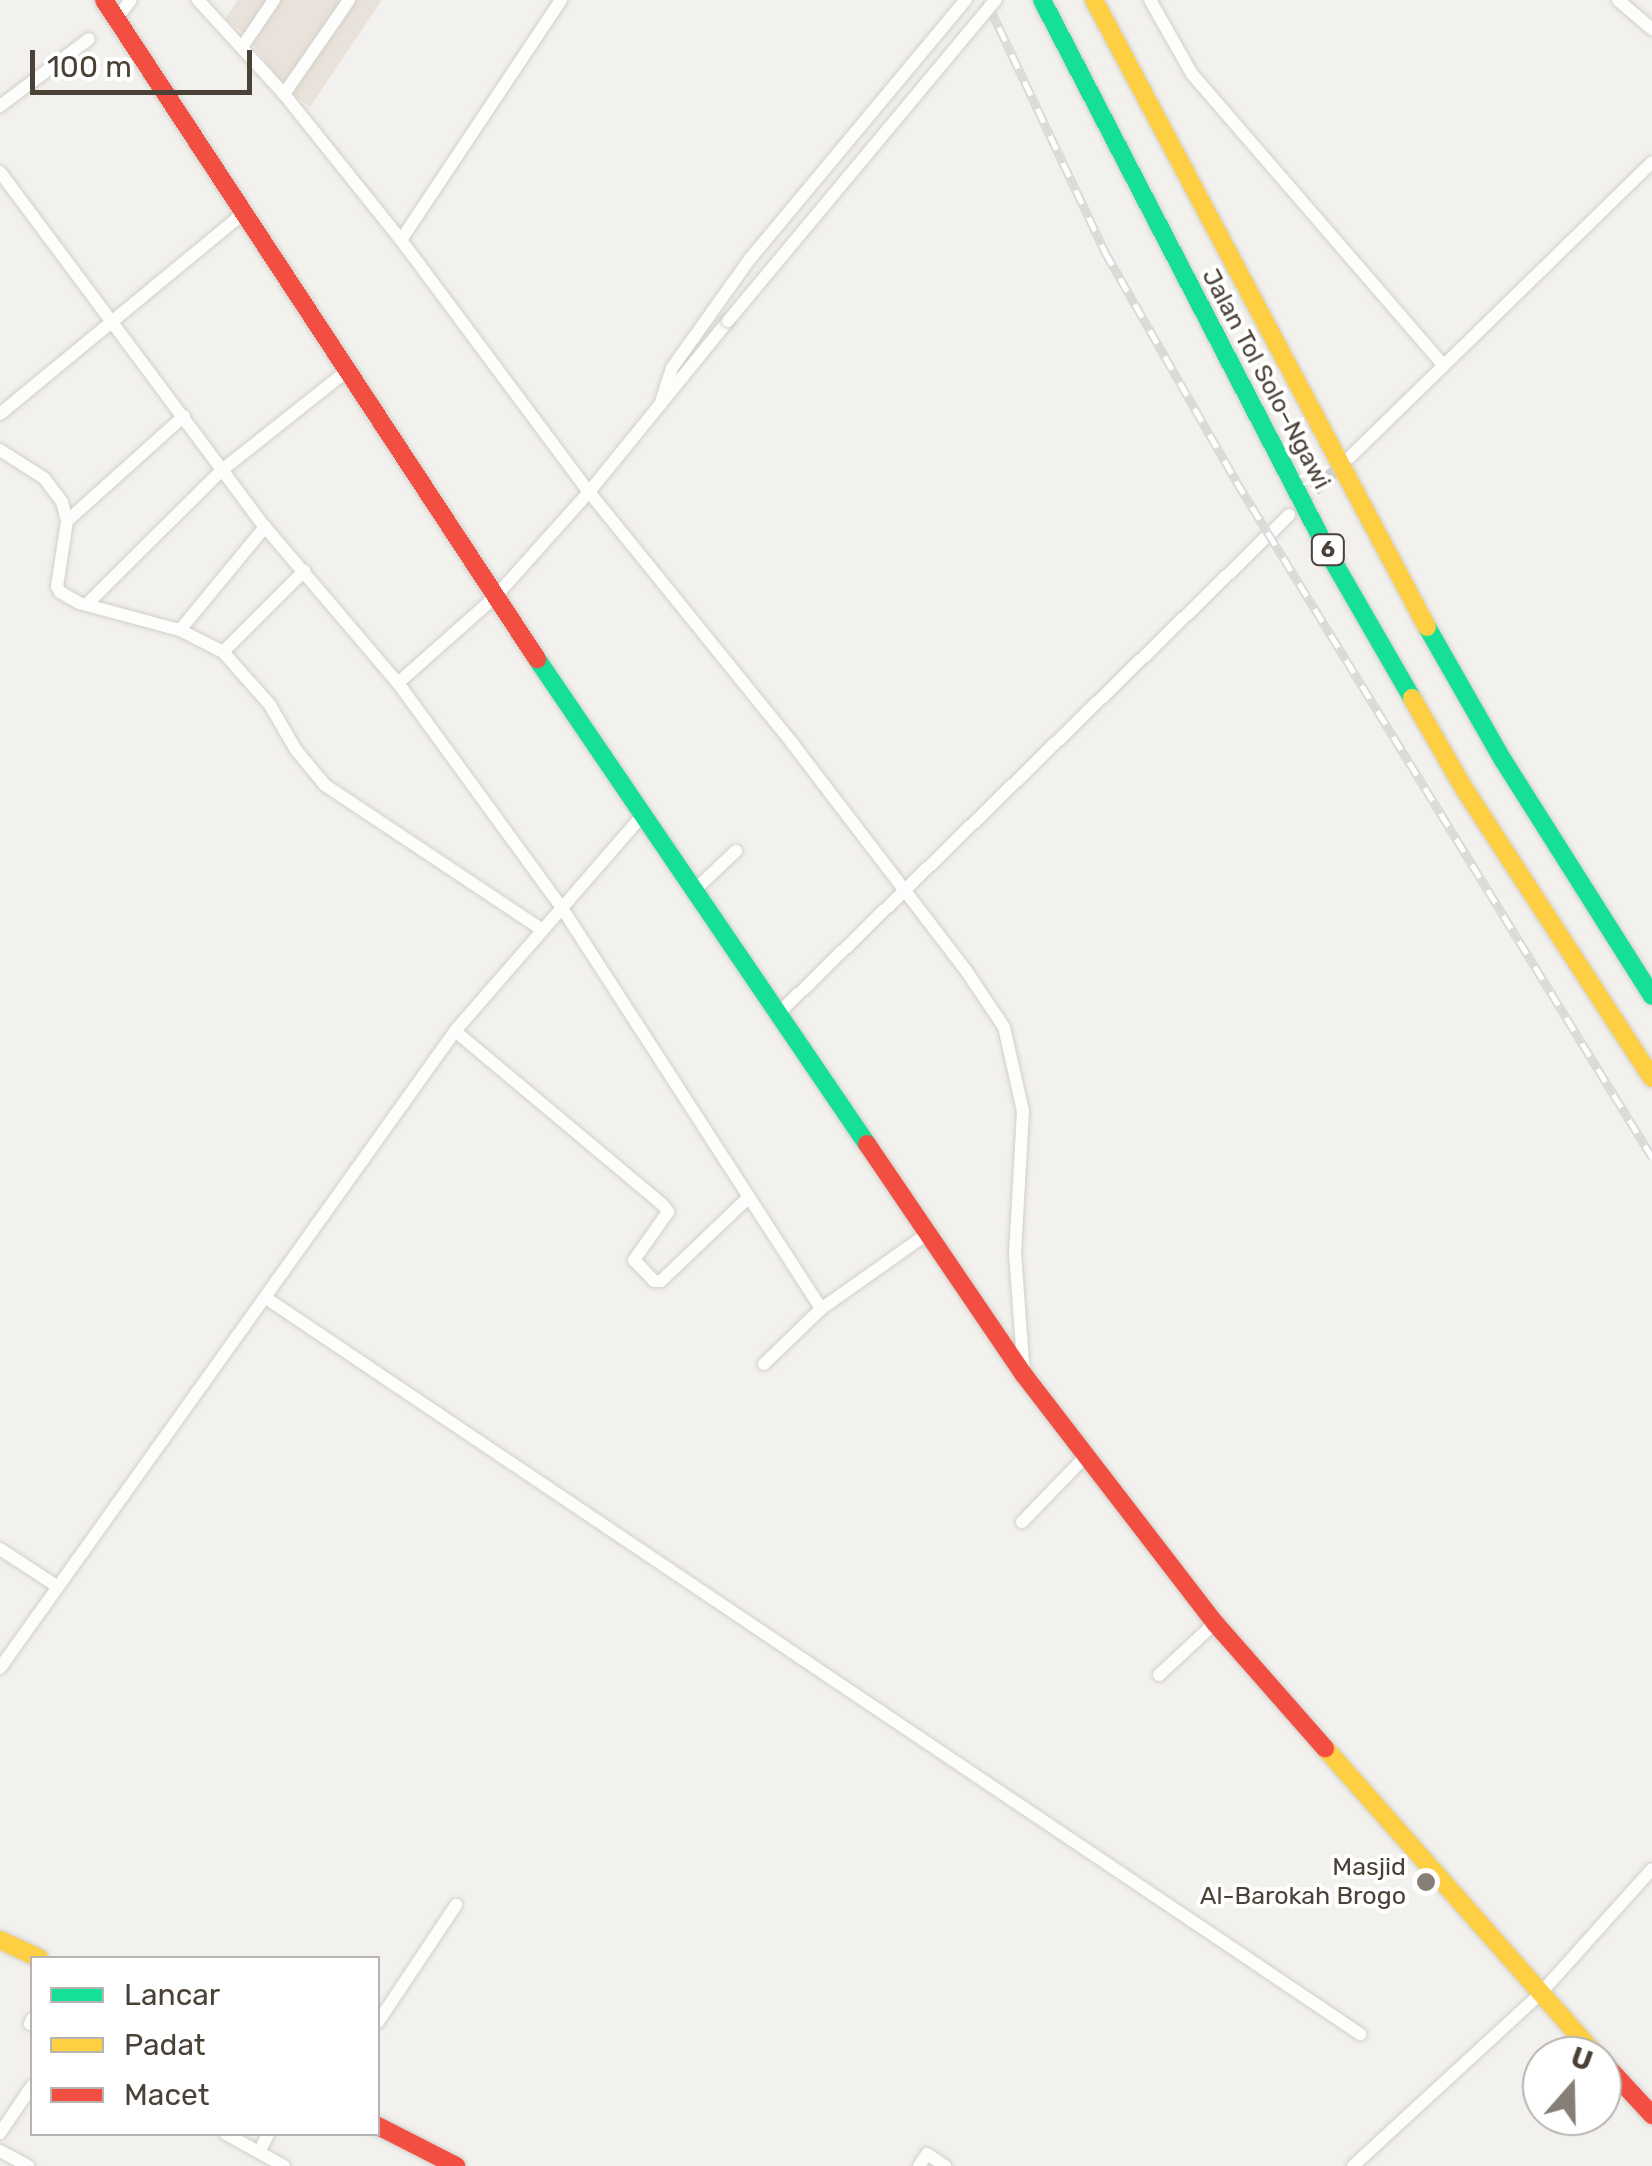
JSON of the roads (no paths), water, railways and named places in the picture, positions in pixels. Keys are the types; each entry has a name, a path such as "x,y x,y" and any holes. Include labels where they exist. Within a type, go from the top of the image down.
{"main road":[{"path":"104,0 495,597 642,816 697,888 1024,1375 1215,1623 1579,2036"},
{"name":"Jalan Tol Solo–Ngawi","path":"1042,0 1333,561 1465,790 1652,1078"},
{"name":"Jalan Tol Solo–Ngawi","path":"1094,0 1376,539 1503,760 1652,996"},
{"path":"0,1940 35,1956"},
{"path":"1622,2082 1652,2115"},
{"path":"380,2127 456,2166"}],"street":[{"path":"118,18 131,0"},
{"path":"198,0 284,94 401,240 589,492 792,742 965,968 1010,1042 1023,1111 1015,1253 1024,1375"},
{"path":"242,47 274,0"},
{"path":"284,94 349,0"},
{"path":"401,240 561,0"},
{"path":"660,405 672,368 749,260 966,0"},
{"path":"398,683 495,597 589,492 994,0"},
{"path":"1150,0 1192,74 1443,366"},
{"path":"1618,0 1652,29"},
{"path":"0,106 89,39"},
{"path":"1350,457 1652,162"},
{"path":"0,172 265,527 398,683 560,905 821,1310"},
{"path":"0,414 245,212"},
{"path":"88,603 222,470 348,370"},
{"path":"67,521 184,416"},
{"path":"0,450 44,478 59,496 67,521 57,586 72,600 180,630 222,652 270,705 296,750 325,785 541,929"},
{"path":"779,1013 1288,516"},
{"path":"180,630 265,527"},
{"path":"222,652 304,571"},
{"path":"0,1668 455,1031 560,905 642,816"},
{"path":"697,888 736,851"},
{"path":"455,1031 663,1205 668,1212 634,1260 654,1280 660,1281 748,1198"},
{"path":"764,1364 821,1310 927,1234"},
{"path":"266,1298 1360,2034"},
{"path":"1022,1522 1086,1456"},
{"path":"0,1549 58,1587"},
{"path":"1159,1675 1215,1623"},
{"path":"1353,2166 1539,1995 1652,1869"},
{"path":"380,2019 456,1905"},
{"path":"0,2133 30,2089"},
{"path":"230,2136 284,2166"},
{"path":"259,2152 267,2136"},
{"path":"0,2151 28,2166"},
{"path":"919,2166 927,2154 945,2166"}],"tunnel":[{"path":"1301,503 1341,465"}],"railway":[{"path":"986,0 1105,252 1236,481 1652,1157"}],"place":[{"name":"Masjid Al-Barokah Brogo","path":"1426,1882"}]}
